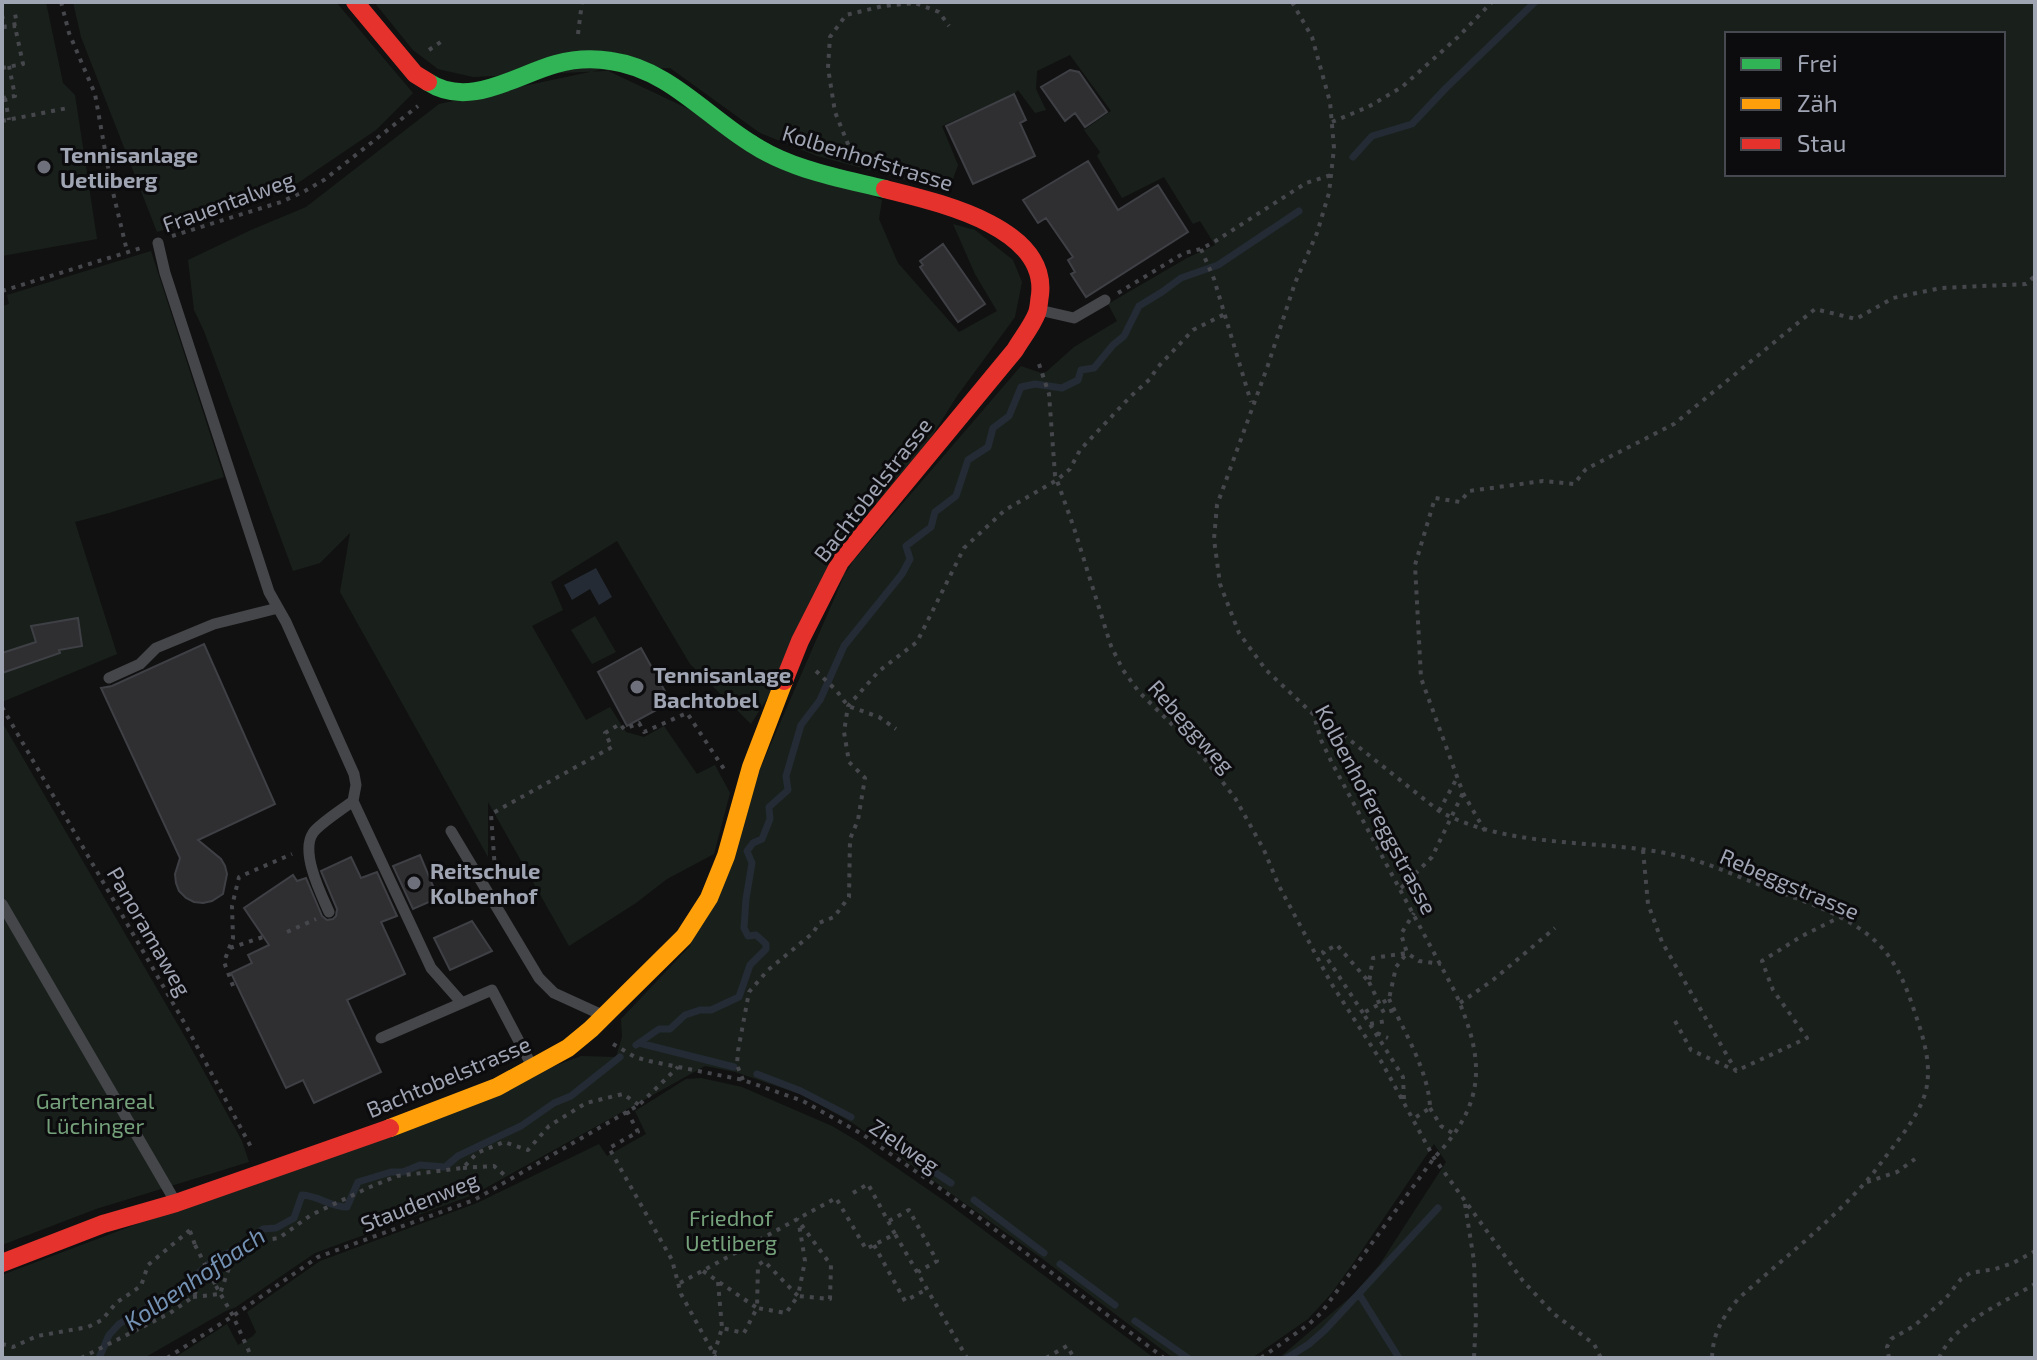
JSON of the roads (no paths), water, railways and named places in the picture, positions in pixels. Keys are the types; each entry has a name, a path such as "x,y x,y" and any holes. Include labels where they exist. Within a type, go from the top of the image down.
{"street":[{"name":"Kolbenhofstrasse","path":"355,2 415,74 437,89 452,93 486,89 574,60 614,61 635,66 659,78 749,143 773,156 800,167 953,207 1011,235 1024,247 1039,273 1039,309"},
{"name":"Bachtobelstrasse","path":"2,1263 103,1224 267,1173 497,1087 568,1048 598,1022 684,937 709,898 726,856 751,767 800,641 840,562 1026,336 1039,309"}],"lane":[{"path":"158,243 165,273 269,592 354,774 356,785 353,801 431,968 462,1003"},
{"path":"1039,309 1074,318 1105,300"},
{"path":"109,678 140,664 156,648 214,624 278,608"},
{"path":"329,912 317,885 309,842 313,832 353,801"},
{"path":"451,831 534,971 554,993 598,1022"},
{"path":"2,904 176,1203"},
{"path":"381,1038 492,990 533,1068"}],"waterway":[{"name":"Kolbenhofbach","path":"1353,157 1372,136 1412,124 1535,2"},
{"name":"Kolbenhofbach","path":"636,1045 659,1029 670,1029 685,1015 711,1010 739,997 750,965 766,949 766,944 756,935 748,936 744,928 752,863 747,851 753,843 762,839 770,819 769,807 788,790 786,776 801,725 820,700 844,646 902,574 910,559 906,546 931,527 935,512 956,496 968,460 988,447 993,428 1009,416 1021,387 1035,384 1062,388 1078,380 1081,370 1094,368 1124,336 1139,306 1181,278 1218,265 1299,211"},
{"path":"639,1043 734,1067"},
{"name":"Kolbenhofbach","path":"99,1358 109,1335 119,1324 185,1285 213,1260 263,1229 276,1228 294,1218 302,1195 347,1207 358,1182 420,1165 445,1167 458,1156 521,1126 554,1103 571,1096 620,1057"},
{"path":"757,1074 801,1091 851,1117"},
{"path":"874,1132 951,1183"},
{"path":"974,1200 1044,1253"},
{"path":"1287,1358 1325,1330 1438,1208"},
{"path":"1060,1264 1115,1305"},
{"path":"1359,1294 1399,1358"},
{"path":"1135,1321 1188,1358"}],"place":[{"name":"Tennisanlage Uetliberg","path":"44,167"},
{"name":"Tennisanlage Bachtobel","path":"637,687"},
{"name":"Reitschule Kolbenhof","path":"414,883"}],"park label":[{"name":"Gartenareal Lüchinger","path":"95,1112"},
{"name":"Friedhof Uetliberg","path":"731,1230"}]}
